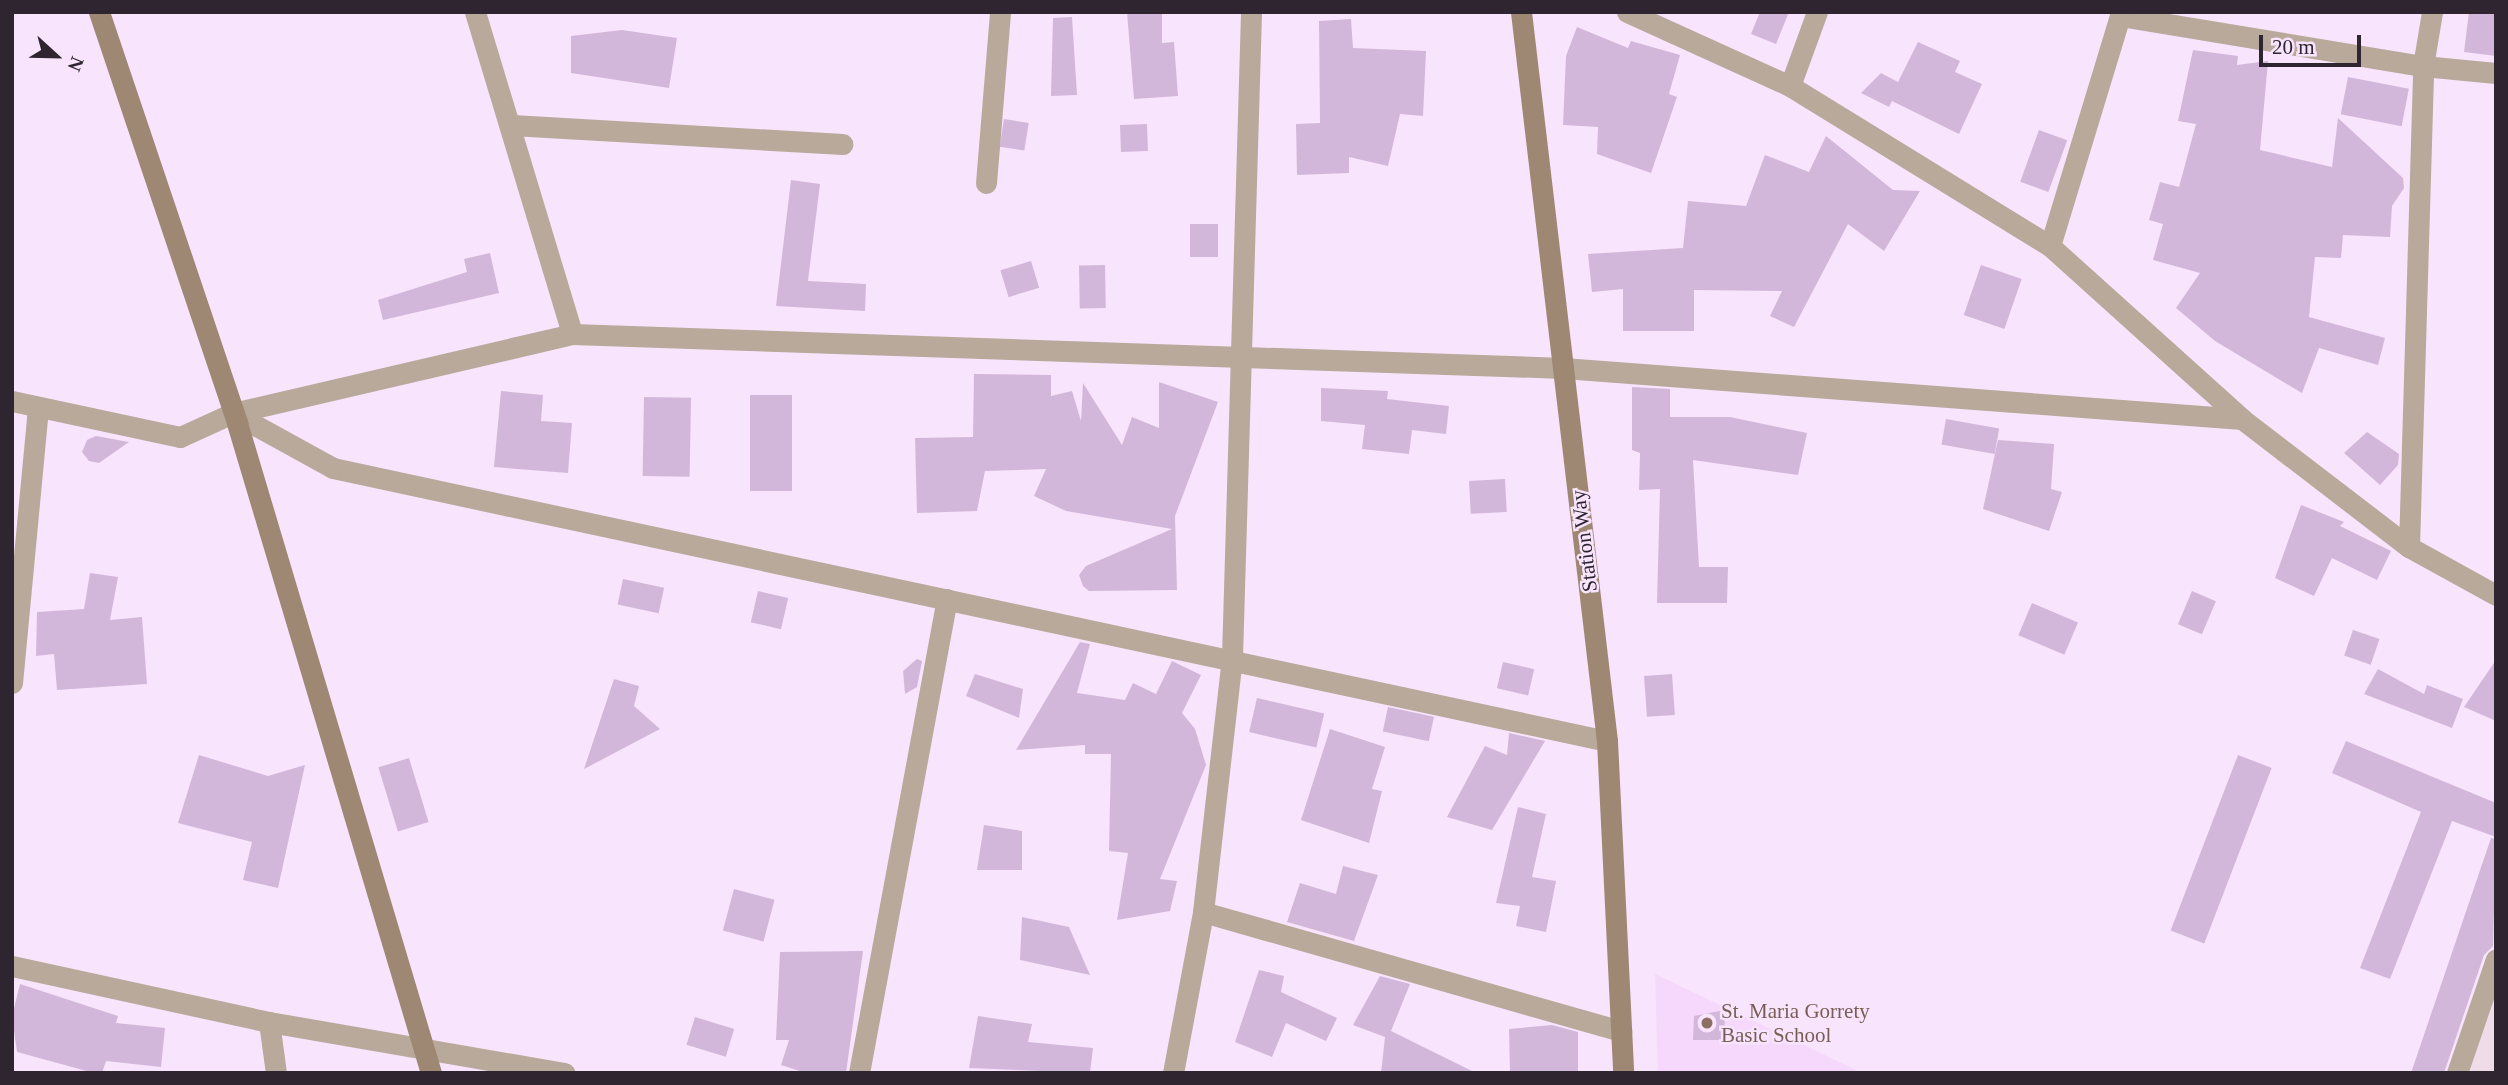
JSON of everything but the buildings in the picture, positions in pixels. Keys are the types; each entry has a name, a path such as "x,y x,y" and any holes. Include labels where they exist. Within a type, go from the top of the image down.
{"street":[{"path":"99,12 233,413 431,1073"},
{"path":"475,12 512,125 572,334"},
{"path":"986,183 1000,12"},
{"path":"1173,1073 1203,912 1232,657 1251,12"},
{"name":"Station Way","path":"1521,12 1607,741 1623,1073"},
{"path":"1628,12 1790,86 2050,246 2242,419 2409,547 2496,595"},
{"path":"1790,86 1817,12"},
{"path":"2409,547 2423,66 2432,12"},
{"path":"2050,246 2121,14 2423,66 2496,73"},
{"path":"512,125 842,144"},
{"path":"12,401 180,437 233,413 572,334 1240,353 1563,368 2242,419"},
{"path":"12,683 38,407"},
{"path":"233,413 333,468 1232,657 1607,741"},
{"path":"859,1073 947,599"},
{"path":"1203,912 1621,1031"},
{"path":"2457,1073 2496,959"},
{"path":"12,966 269,1022 565,1073"},
{"path":"269,1022 276,1073"}],"shaded area":[{"name":"St. Maria Gorrety Basic School","path":"1655,974 1862,1073 1658,1073"},
{"path":"2496,982 2496,1073 2464,1073"}],"place":[{"name":"St. Maria Gorrety Basic School","path":"1707,1023"}]}
